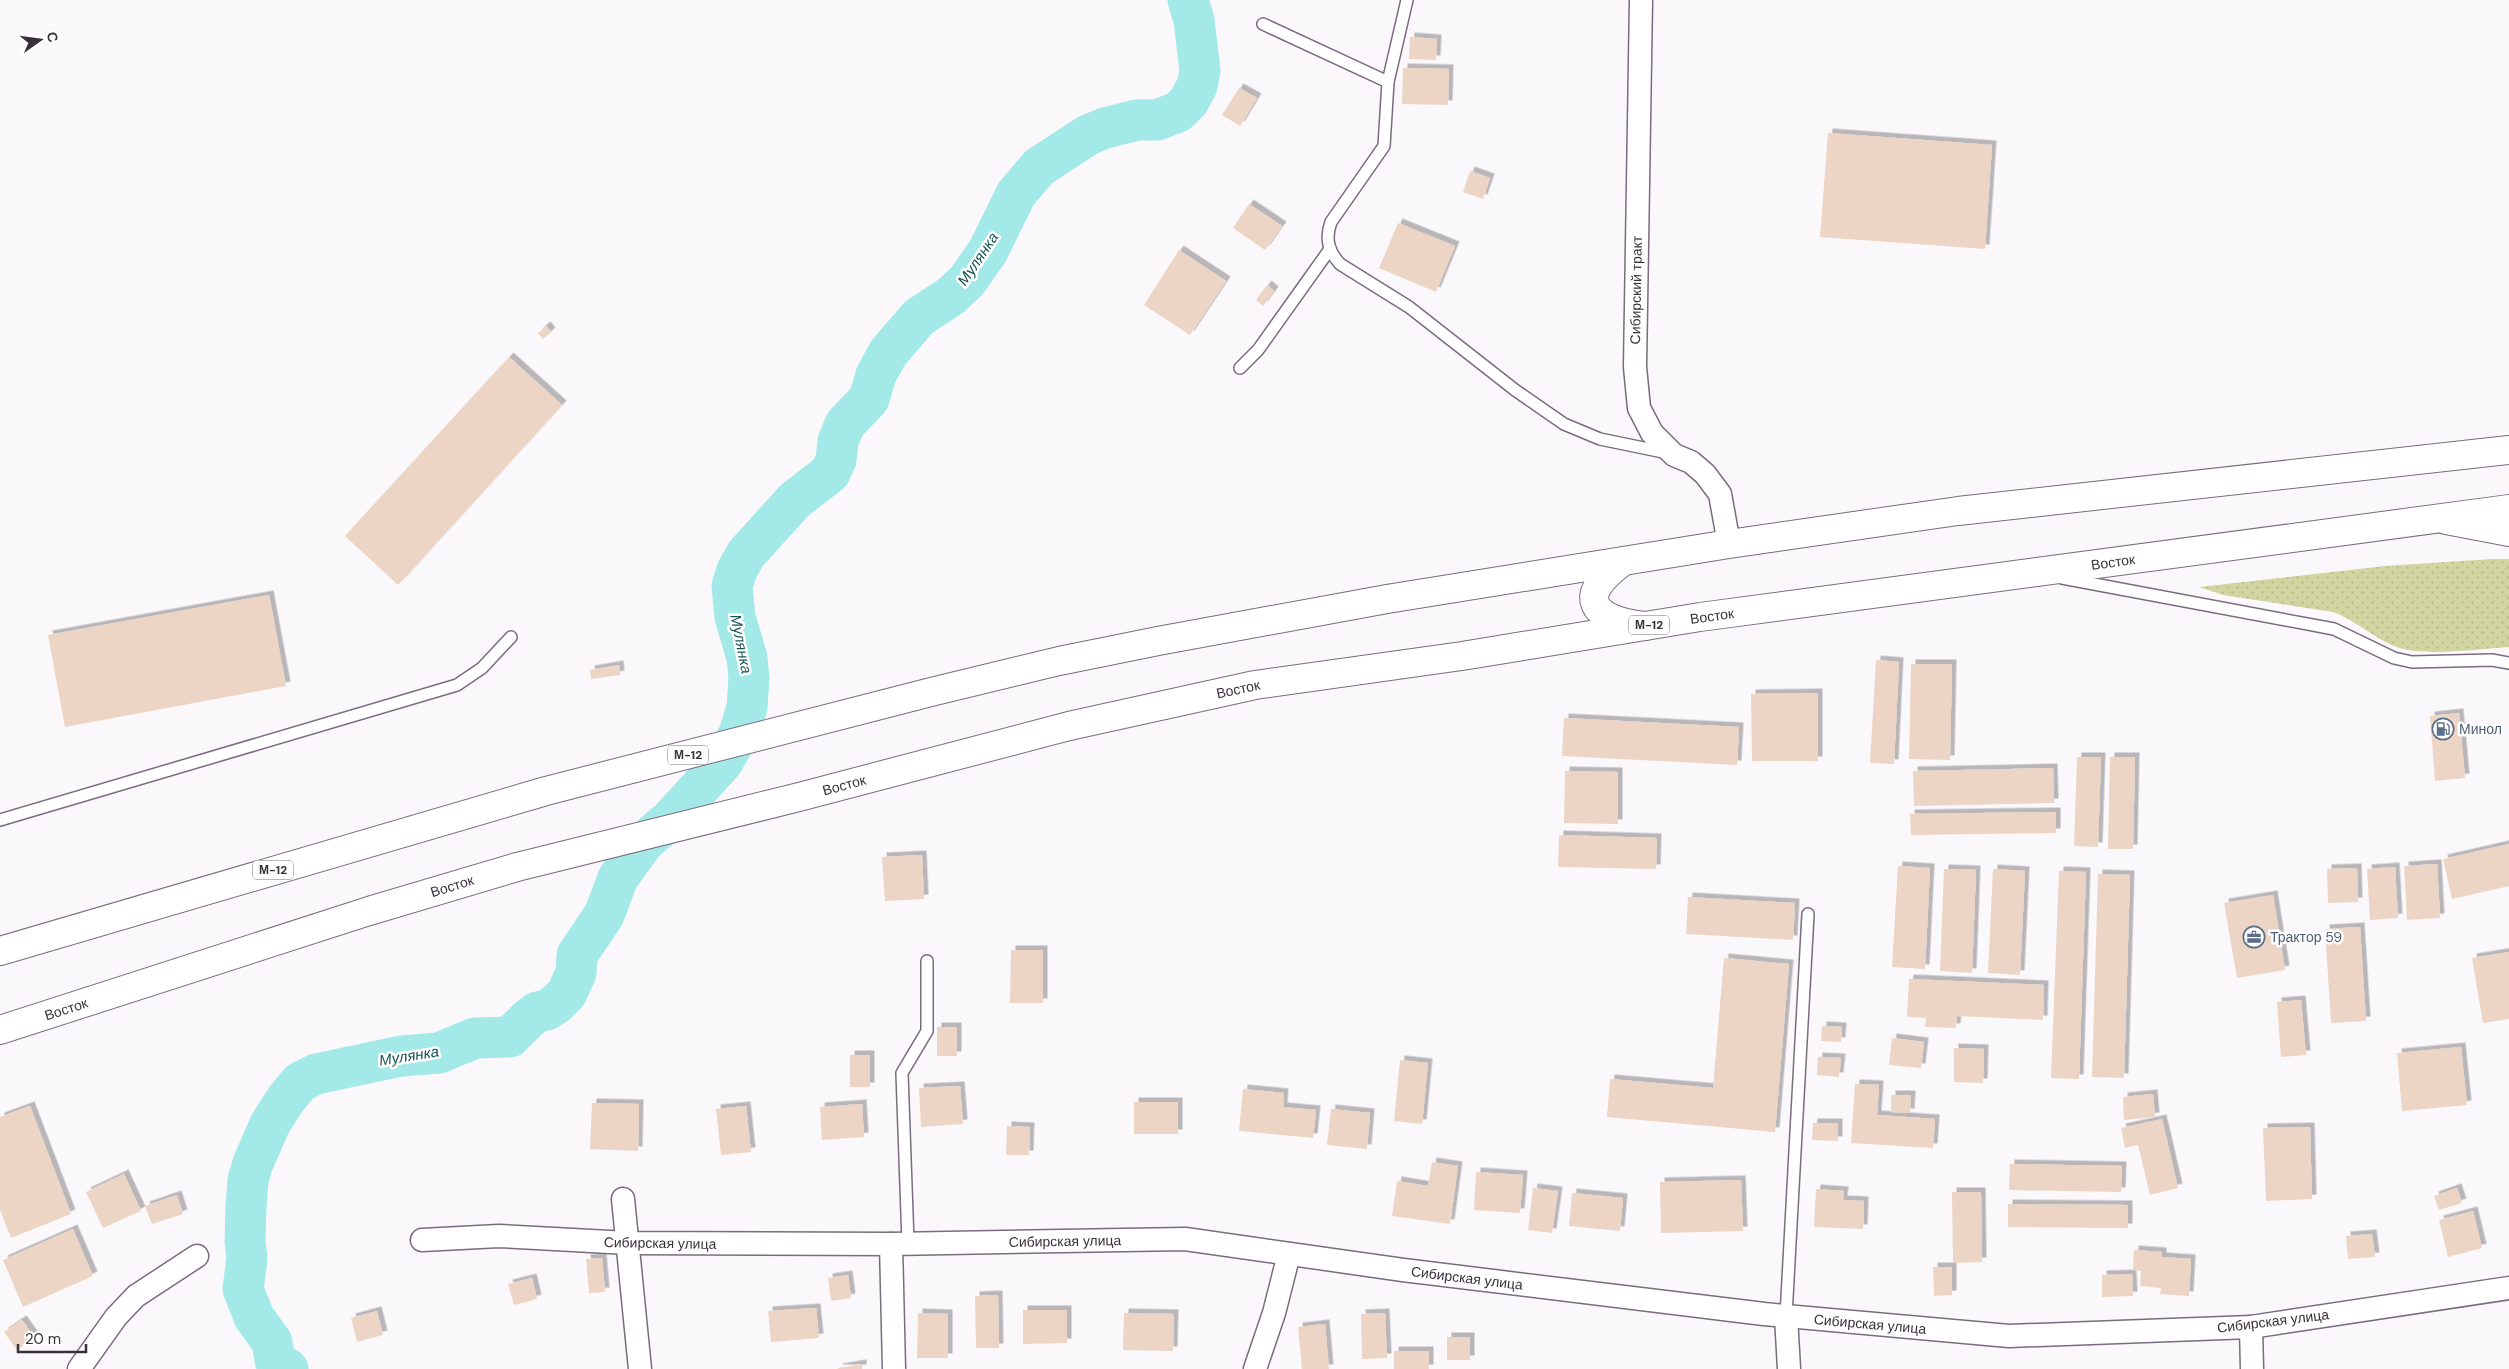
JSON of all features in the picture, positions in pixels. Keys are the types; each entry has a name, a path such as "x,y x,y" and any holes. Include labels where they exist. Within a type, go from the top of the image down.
{"main road":[{"name":"М-12","path":"0,951 546,792 1059,661 1158,641 1387,598 1729,544 1958,511 2509,450"},
{"name":"Восток","path":"0,1030 369,911 517,867 799,797 1069,726 1255,685 1645,626 2509,509"},
{"path":"2435,519 2509,532"},
{"path":"1624,561 1603,578 1594,594 1594,603 1598,611 1609,619 1624,624 1645,626"}],"street":[{"name":"Сибирский тракт","path":"1641,0 1636,386 1639,408 1652,432 1674,455 1691,462 1705,474 1720,494 1729,544"},
{"path":"623,1199 640,1369"},
{"name":"Сибирская улица","path":"422,1240 499,1236 628,1244 1185,1239 1413,1272 1786,1316 2009,1336 2250,1327 2509,1288"},
{"path":"894,1369 900,1243"},
{"path":"1255,1369 1289,1254"},
{"path":"79,1369 116,1317 136,1296 197,1256"},
{"path":"1786,1316 1789,1369"},
{"path":"2250,1327 2252,1369"}],"lane":[{"path":"1407,0 1388,82 1384,146 1332,222 1328,236 1330,249 1340,264 1409,307 1515,390 1564,424 1583,434 1600,439 1674,455"},
{"path":"1263,24 1388,82"},
{"path":"1240,368 1258,350 1330,249"},
{"path":"2033,572 2334,629 2394,658 2412,662 2492,660 2509,663"},
{"path":"0,820 457,685 482,668 511,637"},
{"path":"1786,1316 1808,914"},
{"path":"900,1243 902,1073 927,1031 927,961"}],"green space":[{"path":"2509,559 2509,647 2452,652 2408,650 2389,644 2333,612 2223,595 2199,587 2385,566"}],"building":[{"path":"1410,37 1437,39 1436,60 1409,59"},
{"path":"1403,68 1449,69 1448,105 1402,104"},
{"path":"1239,88 1257,98 1240,126 1222,115"},
{"path":"1828,133 1992,145 1985,249 1820,237"},
{"path":"1470,171 1490,178 1483,199 1463,192"},
{"path":"1249,204 1282,226 1265,250 1233,228"},
{"path":"1398,223 1455,246 1436,292 1379,268"},
{"path":"1179,250 1226,281 1190,335 1144,305"},
{"path":"1267,285 1274,291 1263,306 1256,300"},
{"path":"546,326 551,332 543,339 538,333"},
{"path":"509,357 562,405 398,585 345,536"},
{"path":"269,595 286,686 65,727 48,635"},
{"path":"1876,660 1899,662 1894,764 1870,763"},
{"path":"1911,664 1952,664 1950,760 1909,759"},
{"path":"619,665 620,675 591,679 590,670"},
{"path":"1818,693 1818,761 1752,761 1751,694"},
{"path":"2459,713 2465,778 2435,781 2430,716"},
{"path":"1564,718 1739,727 1737,765 1562,756"},
{"path":"2077,757 2101,757 2098,847 2074,846"},
{"path":"2110,757 2135,757 2133,849 2108,849"},
{"path":"2053,768 2054,803 1914,806 1913,771"},
{"path":"1565,771 1618,772 1618,824 1564,823"},
{"path":"2056,812 2056,833 1911,835 1910,814"},
{"path":"1559,835 1657,838 1656,869 1558,867"},
{"path":"2509,844 2509,886 2452,899 2443,859"},
{"path":"922,855 924,899 885,901 882,857"},
{"path":"2437,864 2440,918 2407,920 2404,866"},
{"path":"1898,866 1930,868 1925,969 1892,967"},
{"path":"2395,867 2398,918 2370,920 2367,869"},
{"path":"2357,868 2358,902 2328,903 2327,869"},
{"path":"1944,869 1976,870 1972,973 1940,971"},
{"path":"1993,869 2025,871 2020,975 1988,973"},
{"path":"2059,871 2086,872 2079,1079 2051,1078"},
{"path":"2098,874 2130,875 2124,1078 2092,1077"},
{"name":"Трактор 59","path":"2273,895 2285,970 2237,978 2224,903"},
{"path":"1688,897 1795,903 1793,940 1686,934"},
{"path":"2360,927 2366,1021 2331,1023 2325,929"},
{"path":"1011,950 1043,950 1043,1003 1010,1003"},
{"path":"2509,952 2509,1019 2483,1023 2472,958"},
{"path":"1724,958 1789,964 1775,1132 1607,1117 1610,1079 1713,1088"},
{"path":"1909,979 2044,985 2043,1020 1957,1016 1956,1028 1925,1027 1926,1018 1907,1017"},
{"path":"2301,1000 2306,1055 2281,1057 2277,1002"},
{"path":"1822,1026 1842,1027 1841,1042 1821,1041"},
{"path":"937,1027 957,1027 957,1056 937,1056"},
{"path":"1892,1038 1924,1042 1921,1068 1889,1065"},
{"path":"2461,1047 2467,1105 2402,1111 2397,1053"},
{"path":"1954,1048 1984,1049 1983,1083 1954,1082"},
{"path":"850,1055 870,1055 870,1087 850,1087"},
{"path":"1818,1057 1841,1058 1839,1077 1817,1075"},
{"path":"1400,1060 1428,1063 1422,1124 1394,1121"},
{"path":"1855,1084 1879,1085 1877,1115 1935,1119 1933,1148 1851,1143"},
{"path":"960,1086 963,1124 921,1127 919,1088"},
{"path":"1243,1089 1284,1093 1283,1107 1316,1110 1313,1138 1239,1131"},
{"path":"2153,1094 2155,1117 2124,1120 2123,1097"},
{"path":"1891,1095 1911,1095 1910,1113 1891,1112"},
{"path":"1134,1102 1178,1102 1178,1134 1134,1134"},
{"path":"592,1103 639,1104 638,1151 590,1149"},
{"path":"862,1104 864,1137 822,1140 820,1107"},
{"path":"30,1106 71,1214 11,1238 0,1210 0,1117"},
{"path":"746,1106 751,1152 721,1155 716,1109"},
{"path":"1331,1109 1370,1113 1367,1149 1327,1145"},
{"path":"2162,1119 2178,1188 2150,1195 2138,1145 2125,1148 2121,1128"},
{"path":"1813,1123 1838,1123 1838,1141 1812,1140"},
{"path":"1007,1126 1030,1127 1029,1155 1006,1155"},
{"path":"2310,1127 2312,1199 2266,1201 2263,1128"},
{"path":"1432,1162 1458,1166 1450,1224 1392,1216 1397,1181 1428,1186"},
{"path":"2010,1164 2122,1166 2121,1192 2009,1190"},
{"path":"1476,1172 1523,1175 1520,1213 1474,1210"},
{"path":"124,1174 141,1211 103,1228 86,1192"},
{"path":"1741,1180 1743,1231 1661,1233 1660,1182"},
{"path":"1533,1188 1558,1191 1552,1233 1528,1230"},
{"path":"2457,1188 2462,1203 2439,1210 2434,1196"},
{"path":"1816,1189 1844,1191 1843,1200 1864,1201 1863,1229 1814,1227"},
{"path":"1952,1192 1981,1192 1982,1262 1953,1263"},
{"path":"1572,1193 1623,1198 1620,1231 1569,1226"},
{"path":"177,1195 183,1214 152,1224 145,1206"},
{"path":"2008,1204 2128,1205 2128,1228 2008,1227"},
{"path":"2473,1211 2482,1248 2448,1257 2439,1220"},
{"path":"73,1229 93,1276 23,1307 3,1260"},
{"path":"2372,1234 2375,1257 2348,1259 2346,1236"},
{"path":"2134,1250 2162,1252 2162,1257 2191,1259 2189,1296 2160,1294 2161,1288 2140,1286 2141,1271 2133,1270"},
{"path":"602,1258 605,1292 589,1293 586,1259"},
{"path":"1933,1267 1952,1267 1952,1295 1934,1296"},
{"path":"2132,1274 2133,1296 2102,1297 2102,1275"},
{"path":"848,1275 851,1298 831,1301 828,1278"},
{"path":"532,1278 537,1299 514,1305 508,1284"},
{"path":"998,1295 999,1348 976,1348 975,1296"},
{"path":"816,1308 819,1338 771,1342 768,1311"},
{"path":"1023,1310 1067,1310 1067,1343 1023,1344"},
{"path":"377,1311 383,1335 357,1342 351,1318"},
{"path":"918,1313 948,1314 948,1358 917,1358"},
{"path":"1124,1313 1174,1314 1173,1351 1123,1350"},
{"path":"1385,1313 1387,1358 1362,1359 1361,1314"},
{"path":"22,1320 35,1338 17,1350 4,1332"},
{"path":"1325,1324 1329,1369 1302,1369 1298,1327"},
{"path":"1447,1337 1470,1337 1470,1360 1447,1360"},
{"path":"1394,1351 1429,1351 1429,1369 1394,1369"},
{"path":"862,1364 862,1369 838,1369 838,1368"}],"waterway":[{"name":"Мулянка","path":"288,1369 275,1360 272,1342 254,1317 243,1289 247,1258 245,1242 248,1180 253,1163 270,1124 286,1099 300,1082 316,1074 401,1056 439,1053 475,1038 510,1037 537,1012 547,1010 567,993 576,973 577,955 604,915 618,878 643,843 671,819 722,763 739,734 747,707 749,678 747,658 735,617 732,586 737,570 746,554 795,500 830,473 836,460 838,441 845,424 869,399 876,375 888,353 919,317 951,296 967,281 988,251 1016,194 1039,167 1088,135 1105,128 1137,120 1157,120 1178,112 1189,101 1197,86 1200,71 1194,20 1188,0"}],"place":[{"name":"Минол","path":"2443,729"},
{"name":"Трактор 59","path":"2254,937"}]}
